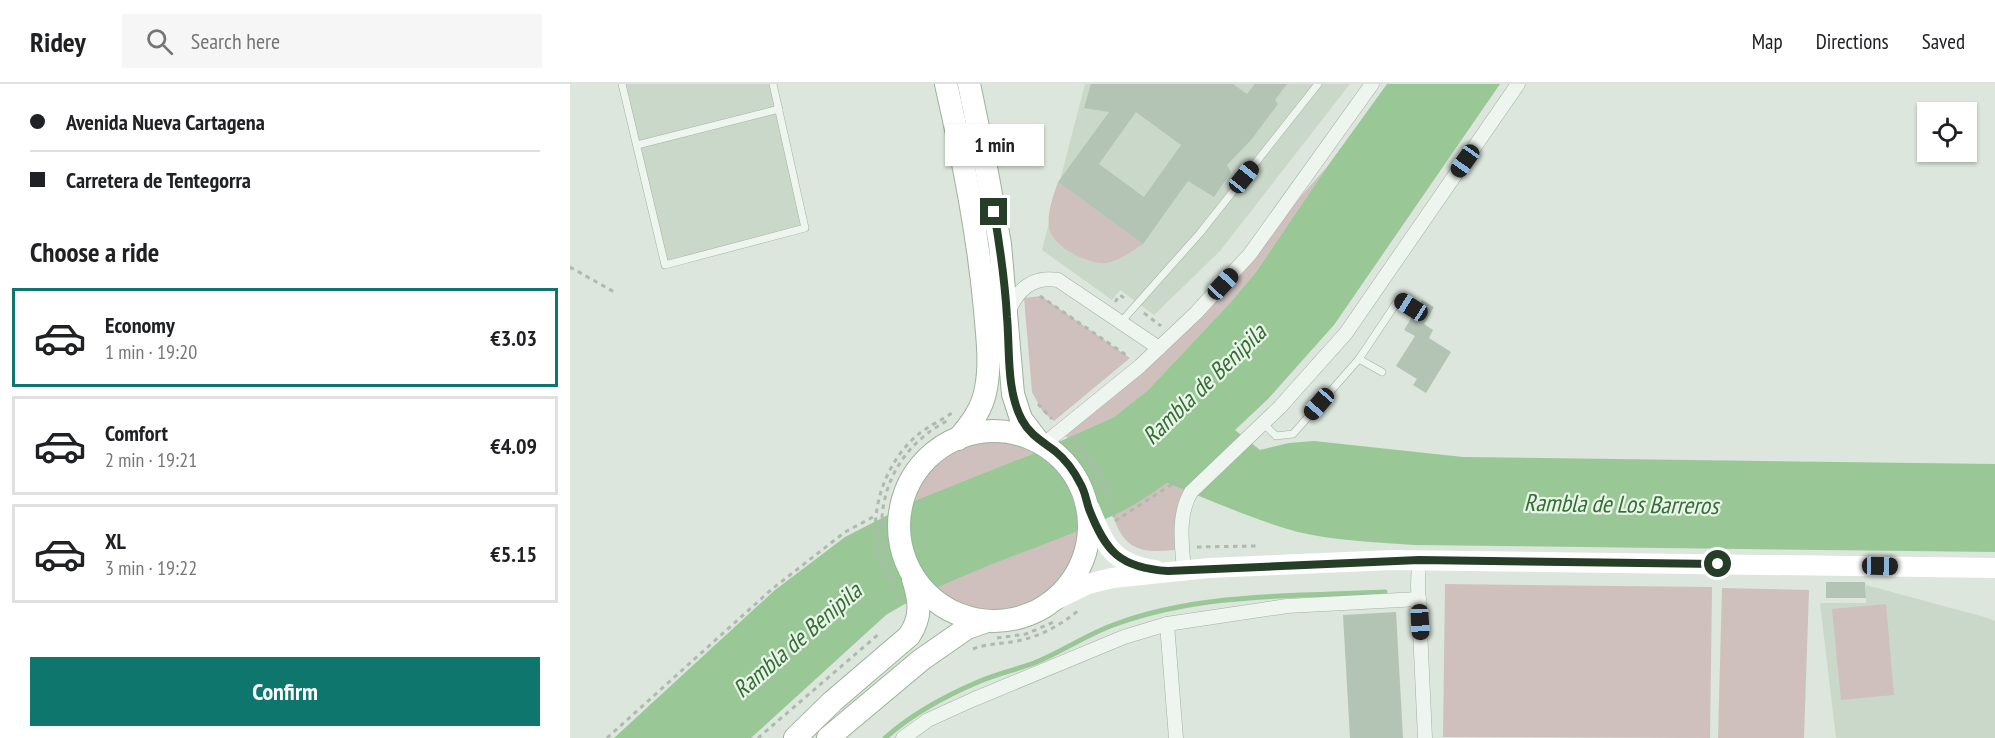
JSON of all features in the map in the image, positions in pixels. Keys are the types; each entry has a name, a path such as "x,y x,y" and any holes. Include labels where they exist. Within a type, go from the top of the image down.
{"main road":[{"path":"946,84 963,162 981,272 988,368 987,388 980,407 958,439"},
{"path":"969,84 998,233 1013,394 1021,419 1056,439 1063,458 1075,473 1101,516 1108,548 1117,556 1144,568 1181,571"},
{"path":"795,738 833,701 909,636 917,622 919,612 908,594 903,556 890,513 919,467 938,450 958,439 981,432 1004,431 1056,439"},
{"path":"1057,609 1081,566 1101,516"},
{"path":"828,738 921,660 967,628 988,633 1019,616 1057,609 1088,584 1103,580 1181,571 1419,560 1995,568"},
{"path":"908,594 943,607 988,633"}],"street":[{"path":"1056,439 1196,314 1250,254 1372,84"},
{"path":"1181,571 1182,517 1191,492 1264,424 1346,333 1518,84"},
{"path":"1007,315 1012,303 1024,288 1040,279 1050,279 1065,283 1159,348"},
{"path":"1419,560 1425,738"},
{"path":"903,738 928,720 972,700 1124,637 1167,624 1287,606 1419,599"},
{"path":"1167,624 1176,738"}],"lane":[{"path":"622,84 665,265 805,228 773,84"},
{"path":"1121,322 1200,232 1318,84"},
{"path":"637,145 779,110"},
{"path":"1264,424 1276,436 1293,434 1359,359 1399,299 1411,307"},
{"path":"1359,359 1382,372"}],"path":[{"path":"570,267 616,293"},
{"path":"1113,305 1120,295 1162,327"},
{"path":"1033,297 1041,296 1130,358 1122,365"},
{"path":"1035,399 1056,439 1098,466 1108,489 1101,516"},
{"path":"908,594 879,556 875,516 887,477 903,451 925,429 957,409"},
{"path":"908,594 888,566 882,542 890,513 892,478 906,454 927,434 958,415"},
{"path":"1056,439 1078,448 1093,468 1101,516 1117,527"},
{"path":"1101,516 1173,485"},
{"path":"607,738 772,589 845,532 875,516"},
{"path":"971,645 988,633 1014,637 1038,630 1057,609"},
{"path":"986,645 1014,642 1040,635 1060,624 1079,609"},
{"path":"759,738 885,629"}],"shaded area":[{"path":"622,84 773,84 805,228 665,265"},
{"path":"1085,84 1350,84 1220,251 1154,315 1120,290 1112,300 1042,250"},
{"path":"1327,167 1256,272 1148,390 1114,417 1068,438 1060,432 1196,313"},
{"path":"1058,182 1143,244 1120,258 1105,263 1089,261 1064,248 1057,242 1049,228 1052,199"},
{"path":"1041,296 1130,358 1054,421 1043,412 1032,392 1024,298"},
{"path":"1004,431 1027,436 1049,447 900,508 915,475 938,451 968,436"},
{"path":"1167,483 1191,492 1183,549 1148,551 1131,544 1124,538 1113,515"},
{"path":"1090,525 1085,554 1072,581 1058,596 1040,608 1021,616 980,619 960,615 942,606 926,592 940,585"},
{"path":"1445,584 1712,587 1710,738 1443,737"},
{"path":"1866,585 1995,621 1995,738 1836,738 1820,603 1866,603"},
{"path":"1722,588 1809,590 1804,738 1718,738"},
{"path":"1886,604 1894,695 1841,700 1832,609"}],"water":[{"path":"1387,84 1500,84 1334,325 1268,399 1235,430 1260,450 1289,443 1314,441 1463,457 1995,464 1995,552 1414,545 1356,541 1298,532 1167,483 1136,504 1116,514 970,573 886,615 751,738 614,738 775,590 845,537 917,500 1032,454 1114,417 1148,390 1256,272"}],"building":[{"path":"1091,84 1233,84 1247,94 1255,84 1287,84 1275,100 1278,104 1251,140 1227,165 1231,172 1214,197 1188,181 1143,244 1058,182 1109,112 1084,108","holes":["1136,112 1181,145 1144,197 1099,164"]},
{"path":"1422,300 1434,307 1424,324 1433,330 1429,338 1451,352 1426,393 1413,385 1417,379 1396,366 1415,336 1404,330"},
{"path":"1826,582 1865,582 1866,598 1826,598"},
{"path":"1396,612 1403,738 1350,738 1343,615"}],"waterway":[{"path":"885,738 918,713 966,687 1034,663 1105,628 1148,614 1215,601 1385,592"}],"route":[{"path":"994,212 1003,268 1011,383 1021,419 1038,441 1063,458 1075,473 1108,548 1136,566 1152,570 1178,571 1419,560 1718,564"}],"water label":[{"name":"Rambla de Benipila","path":"1204,384"},
{"name":"Rambla de Los Barreros","path":"1621,504"},
{"name":"Rambla de Benipila","path":"797,640"}]}
